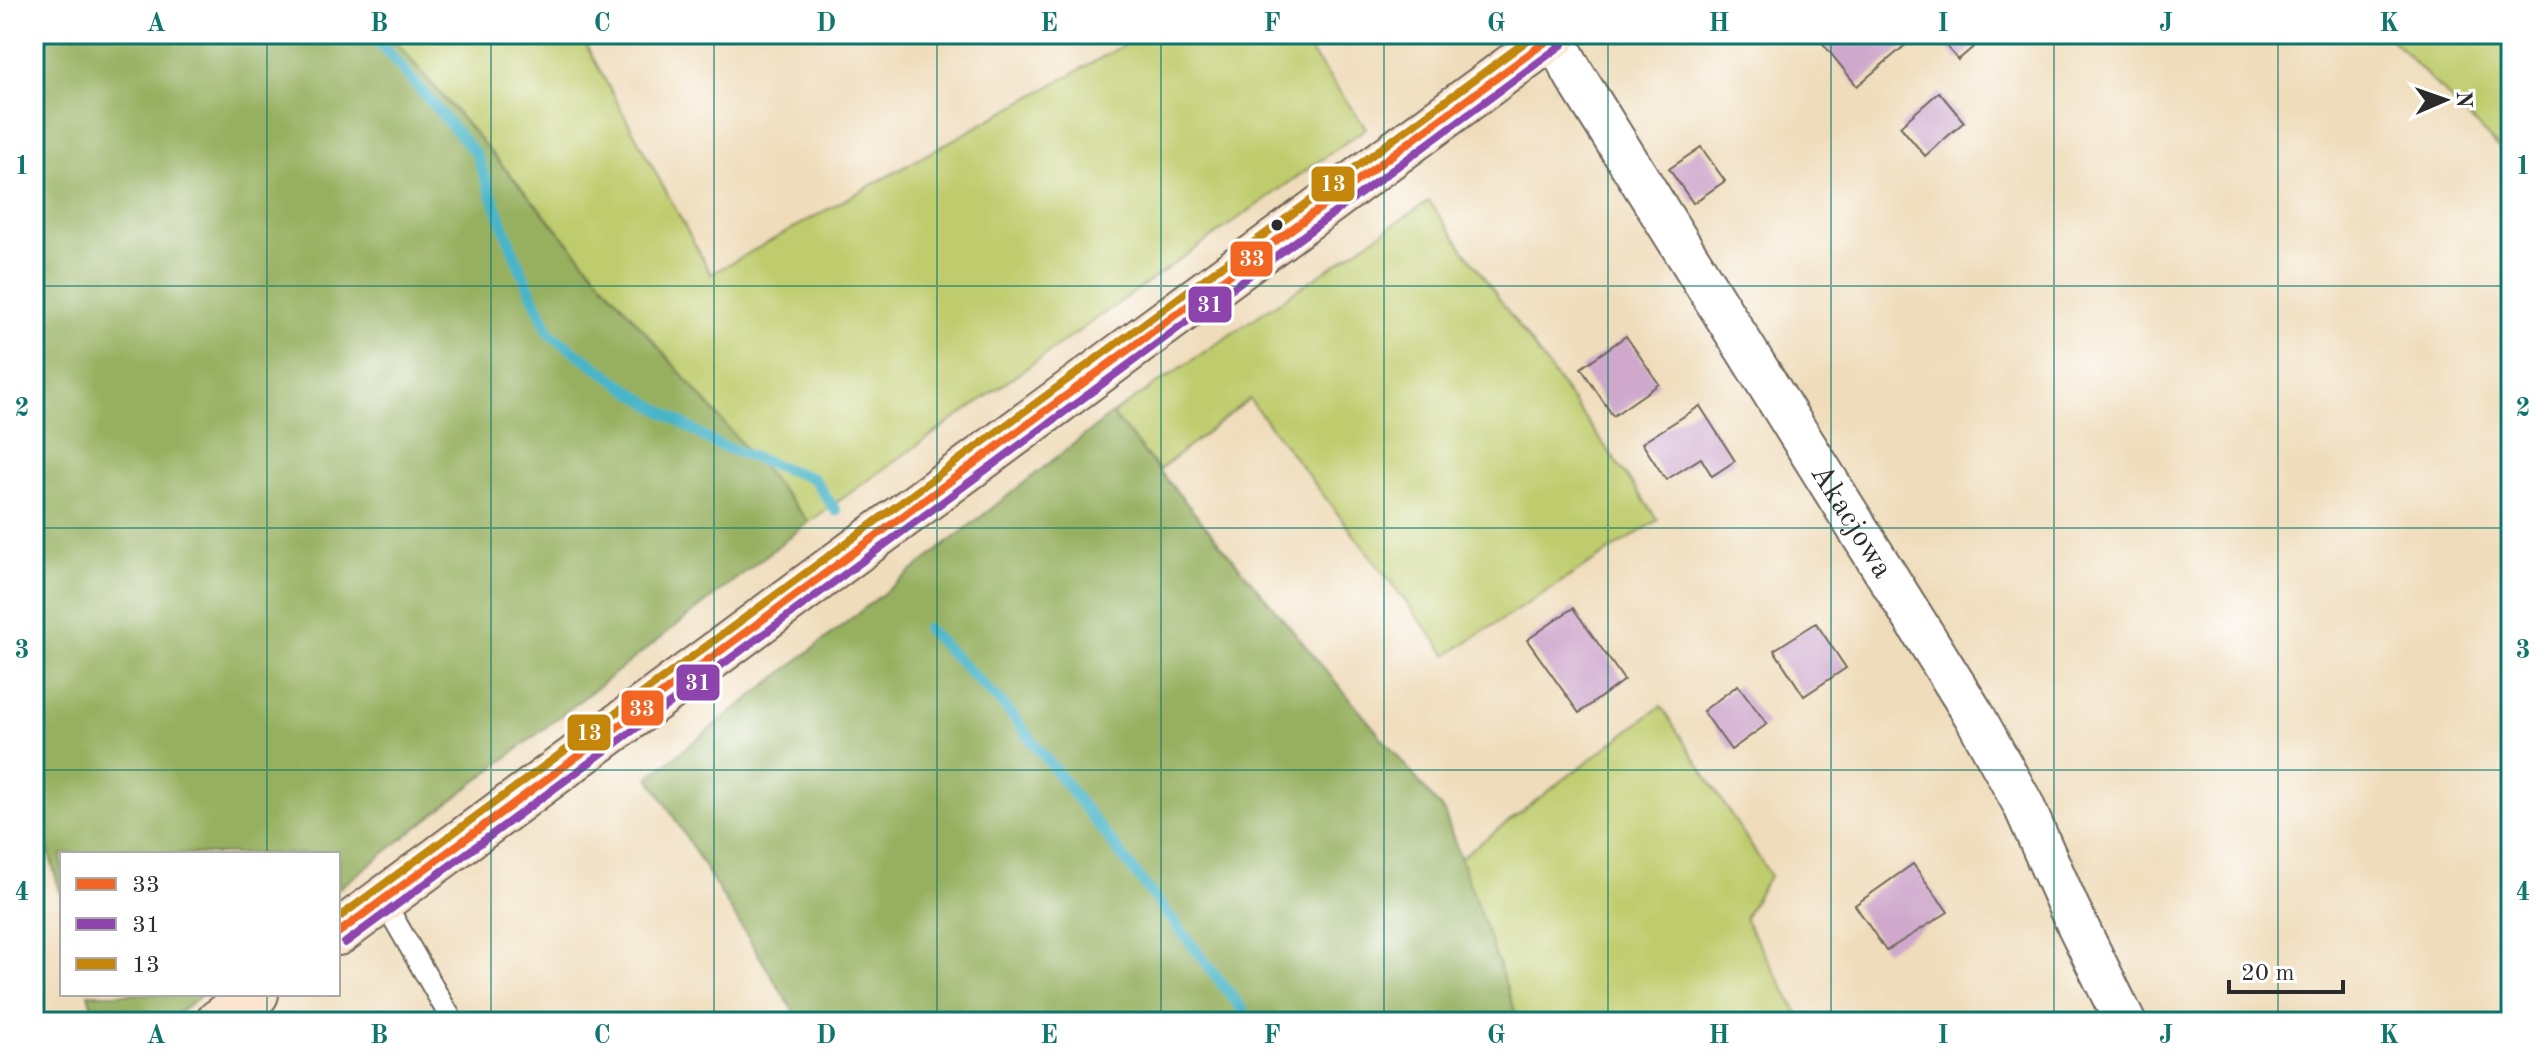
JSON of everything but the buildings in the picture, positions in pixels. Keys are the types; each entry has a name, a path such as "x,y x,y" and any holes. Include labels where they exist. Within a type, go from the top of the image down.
{"main road":[{"path":"340,932 1554,35"},
{"path":"218,1022 253,996"}],"street":[{"name":"Akacjowa","path":"1554,35 1575,76 1974,715 2023,804 2069,908 2125,1022"}],"lane":[{"path":"383,900 453,1022"}],"green space":[{"path":"34,34 389,34 809,522 340,887 340,852 60,852 60,892 34,798"},
{"path":"389,34 580,34 711,274 1144,34 1298,34 1366,128 809,522"},
{"path":"2386,34 2511,34 2511,160"},
{"path":"1429,201 1658,520 1447,655 1249,399 1159,470 1112,414"},
{"path":"1112,414 1444,812 1519,1022 800,1022 649,777"},
{"path":"1661,706 1770,875 1744,918 1803,1022 1519,1022 1460,858"},
{"path":"89,996 200,996 167,1022 96,1022"}],"waterway":[{"path":"372,34 476,154 517,261 550,334 636,395 716,444 814,479 836,511"},
{"path":"927,629 1008,710 1252,1022"}],"transit line":[{"name":"13","path":"340,917 1536,34"},
{"name":"33","path":"340,932 1556,34"},
{"name":"31","path":"345,943 1563,44"}]}
